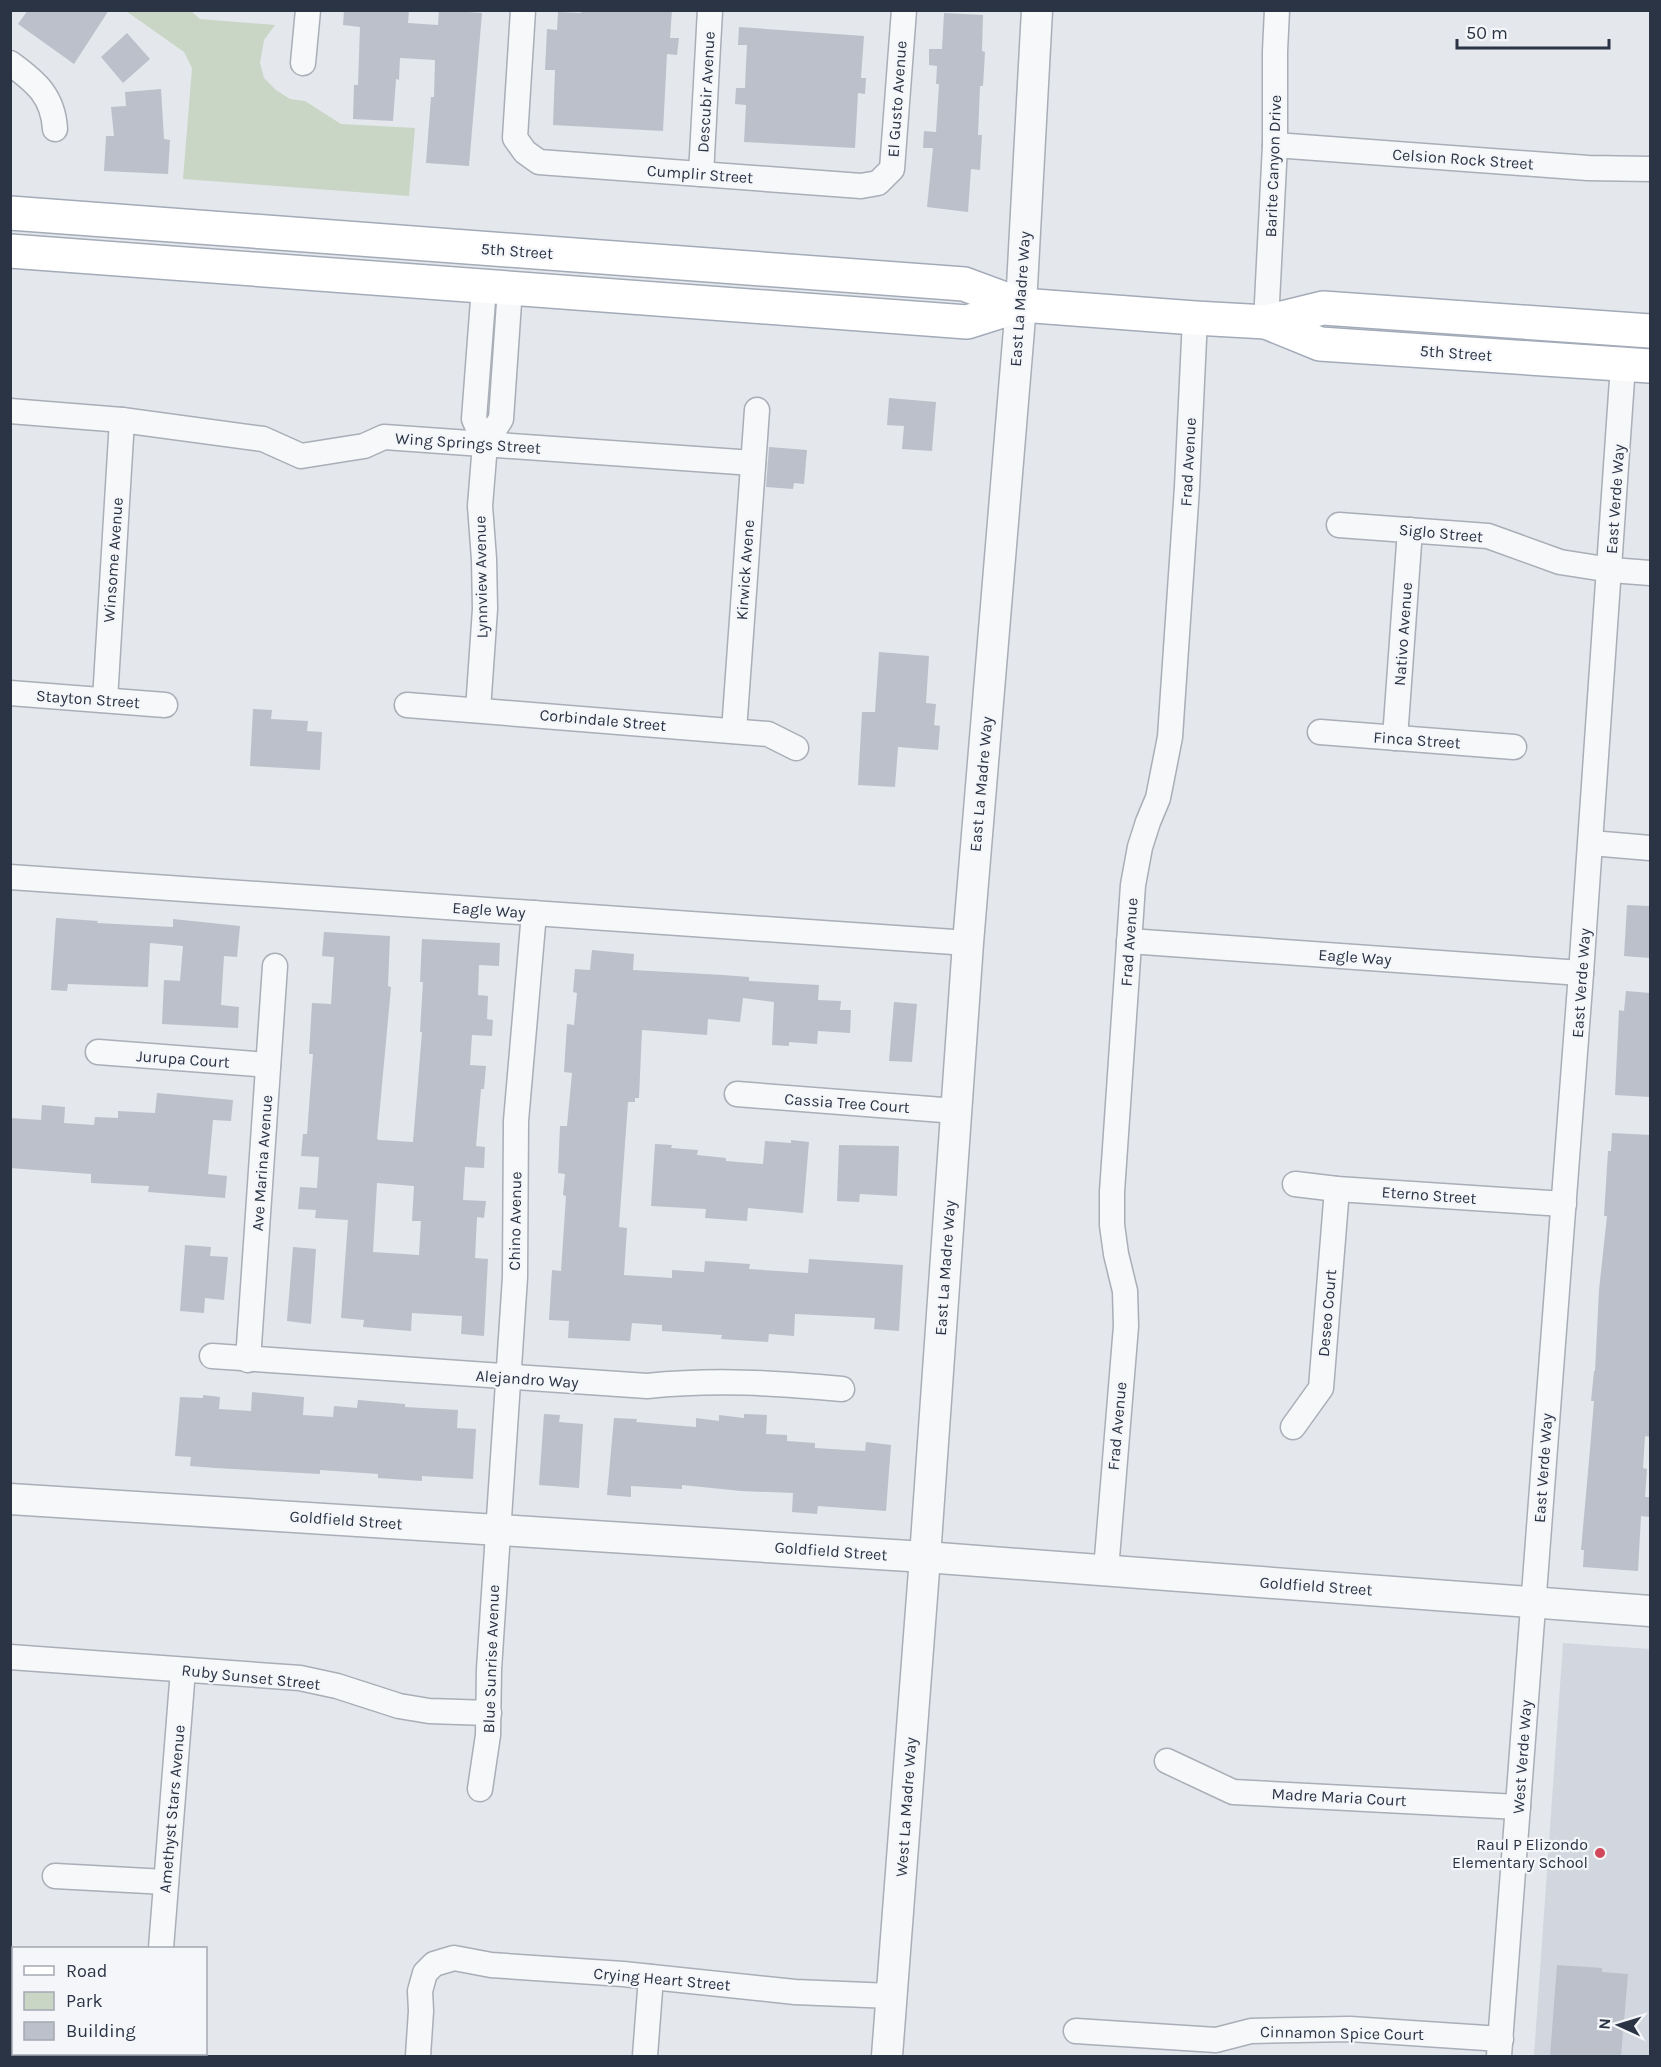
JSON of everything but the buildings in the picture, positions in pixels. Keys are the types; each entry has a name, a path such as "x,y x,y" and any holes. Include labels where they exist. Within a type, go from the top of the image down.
{"main road":[{"name":"5th Street","path":"10,213 964,284 1021,306 1266,322 1323,308 1650,331"},
{"name":"5th Street","path":"10,251 967,322 1021,306"},
{"name":"5th Street","path":"1266,322 1320,344 1637,365"}],"street":[{"path":"303,63 308,10"},
{"name":"Cumplir Street","path":"523,10 515,138 525,152 539,162 861,186 878,183"},
{"name":"Descubir Avenue","path":"701,174 710,10"},
{"name":"El Gusto Avenue","path":"878,183 892,169 904,10"},
{"name":"East La Madre Way","path":"925,1557 968,943 1021,306 1037,10"},
{"name":"Barite Canyon Drive","path":"1266,322 1275,145 1275,51 1278,10"},
{"path":"10,63 31,78 48,98 54,115 55,129"},
{"name":"Celsion Rock Street","path":"1275,145 1588,168 1650,169"},
{"name":"Lynnview Avenue","path":"478,710 485,609 480,506 485,444 474,419 497,287"},
{"name":"Frad Avenue","path":"1106,1570 1126,1326 1125,1291 1116,1254 1112,1192 1129,940 1133,885 1140,848 1158,798 1170,737 1187,487 1195,318"},
{"name":"East Verde Way","path":"1533,1602 1611,570 1637,365"},
{"name":"Kirwick Avene","path":"734,731 757,410"},
{"name":"Wing Springs Street","path":"10,411 122,420 263,439 301,456 364,446 384,437 753,463"},
{"name":"Winsome Avenue","path":"105,700 122,420"},
{"name":"Siglo Street","path":"1339,525 1488,536 1560,562 1650,573"},
{"name":"Nativo Avenue","path":"1395,738 1410,530"},
{"name":"Stayton Street","path":"10,693 165,705"},
{"name":"Corbindale Street","path":"407,705 768,734 796,748"},
{"name":"Finca Street","path":"1320,732 1514,747"},
{"path":"1591,843 1650,848"},
{"name":"Eagle Way","path":"10,877 968,943"},
{"name":"Chino Avenue","path":"497,1530 515,1277 516,1121 534,913"},
{"name":"Eagle Way","path":"1129,940 1581,974"},
{"name":"Ave Marina Avenue","path":"248,1360 275,966"},
{"name":"Jurupa Court","path":"98,1052 268,1065"},
{"name":"Cassia Tree Court","path":"737,1094 956,1111"},
{"name":"Eterno Street","path":"1295,1184 1337,1189 1564,1204"},
{"name":"Deseo Court","path":"1293,1427 1321,1388 1337,1189"},
{"name":"Alejandro Way","path":"212,1356 647,1386 692,1382 761,1382 842,1389"},
{"name":"Goldfield Street","path":"10,1499 925,1557 1650,1611"},
{"name":"Blue Sunrise Avenue","path":"480,1789 488,1735 489,1669 497,1530"},
{"name":"West La Madre Way","path":"887,2056 925,1557"},
{"name":"West Verde Way","path":"1500,2048 1533,1602"},
{"name":"Ruby Sunset Street","path":"10,1657 300,1678 337,1686 399,1706 429,1711 489,1713"},
{"name":"Amethyst Stars Avenue","path":"161,1947 183,1670"},
{"name":"Madre Maria Court","path":"1167,1761 1233,1792 1518,1807"},
{"path":"55,1876 166,1882"},
{"name":"Crying Heart Street","path":"418,2056 420,1991 425,1974 434,1964 454,1958 491,1965 651,1977 795,1992 891,1996"},
{"path":"645,2056 651,1977"},
{"name":"Cinnamon Spice Court","path":"1076,2031 1216,2040 1251,2031 1350,2030 1500,2048"}],"shaded area":[{"name":"Raul P Elizondo Elementary School","path":"1563,1643 1650,1649 1650,2056 1534,2056"}],"green space":[{"path":"126,11 191,11 200,19 275,25 264,40 260,63 264,78 276,90 290,99 305,101 341,124 415,128 409,196 183,179 192,68 184,52"}],"place":[{"name":"Raul P Elizondo Elementary School","path":"1600,1853"}]}
